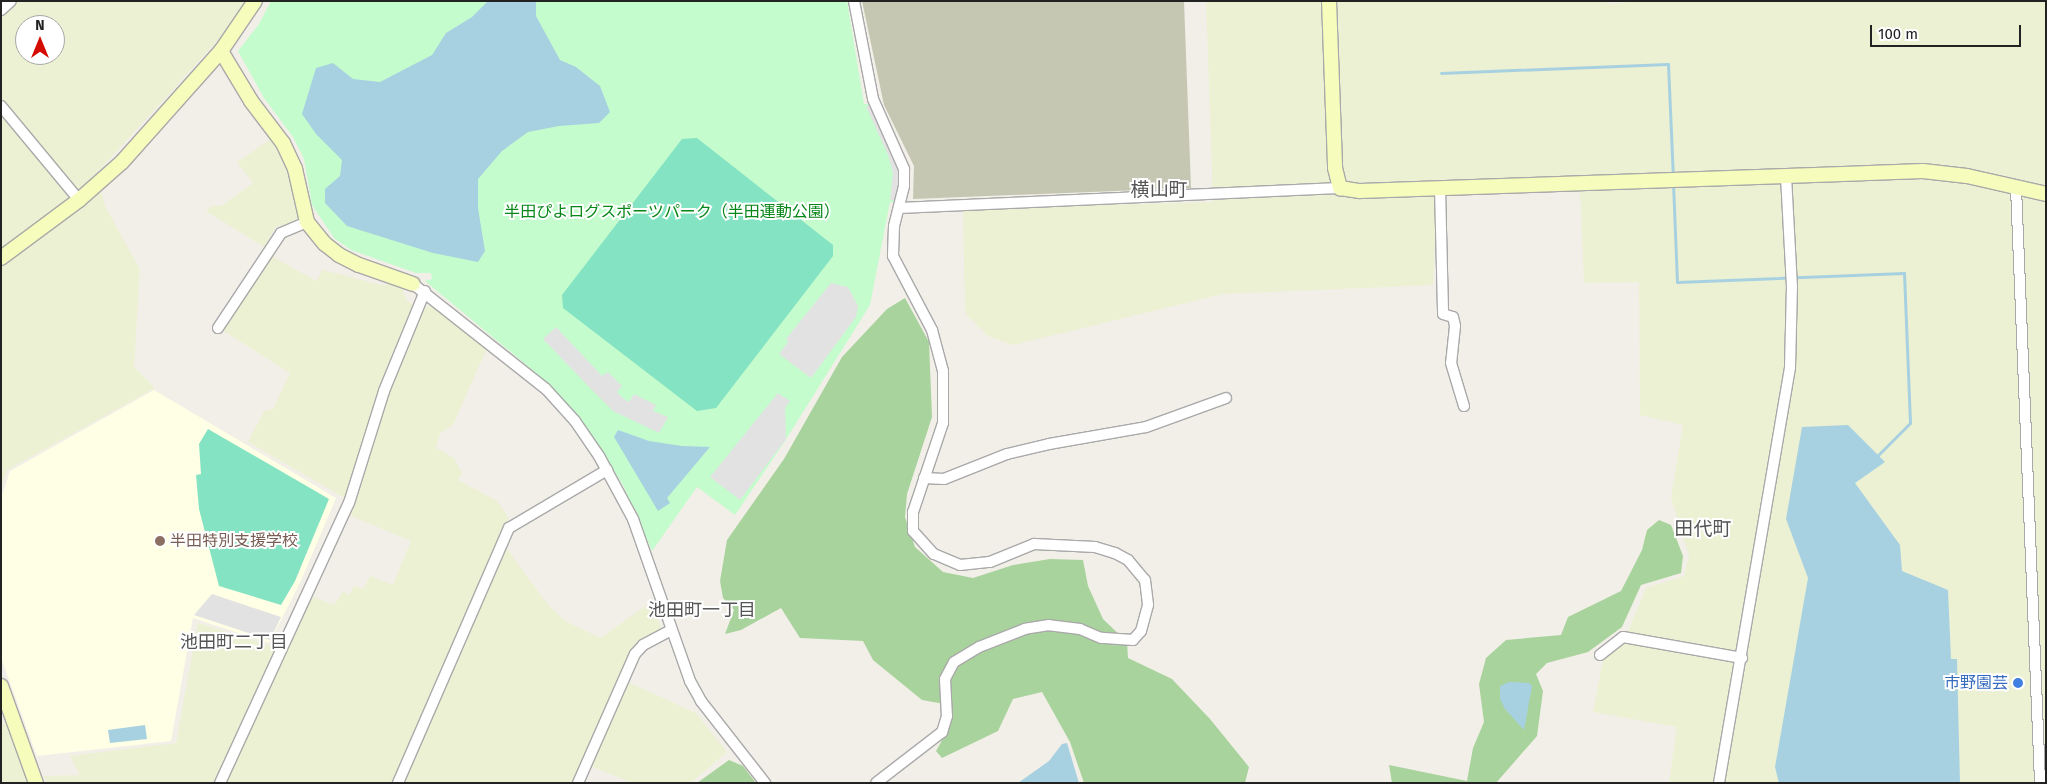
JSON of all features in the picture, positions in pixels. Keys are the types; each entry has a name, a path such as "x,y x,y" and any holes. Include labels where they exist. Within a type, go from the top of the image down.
{"street":[{"path":"1,10 12,1"},
{"path":"1,258 79,200 122,162 221,51 256,1"},
{"path":"854,1 873,98 904,169 899,208 894,226 895,264 932,330 944,376 943,423 924,478 912,524 916,536 934,554 953,563 977,565 1030,544 1094,547 1128,560 1145,580 1148,605 1141,631 1133,640 1101,638 1080,629 1049,625 1016,633 979,647 954,662 945,679 947,716 942,732 876,783"},
{"path":"1329,1 1335,168 1340,188"},
{"path":"221,51 251,101 290,155 307,222 339,256 413,284 425,291 546,389 575,421 607,470 633,519 671,630 701,702 765,783"},
{"path":"1,106 79,200"},
{"path":"899,208 1340,188 1360,191 1923,171 2046,194"},
{"path":"1719,783 1742,658 1790,367 1792,287 1786,175"},
{"path":"1440,188 1442,314 1453,317 1455,326 1451,363 1464,406"},
{"path":"2016,188 2040,783"},
{"path":"218,328 281,233 307,222"},
{"path":"220,783 349,503 384,391 425,291"},
{"path":"924,478 944,479 1007,454 1049,444 1146,427 1226,398"},
{"path":"398,783 509,528 607,470"},
{"path":"578,783 636,654 643,645 671,630"},
{"path":"1600,655 1622,637 1742,658"},
{"path":"1,686 36,783"}],"shaded area":[{"path":"1,1 245,1 240,16 96,174 106,208 140,269 134,367 155,388 7,470 1,488"},
{"path":"862,1 1184,1 1191,188 913,199 914,166 884,105"},
{"path":"1206,1 1601,1 1612,4 1637,1 2046,1 2046,783 1669,783 1677,727 1593,712 1604,655 1625,639 1646,588 1684,576 1689,556 1671,497 1683,425 1640,415 1639,282 1584,283 1580,189 1437,195 1433,285 1223,294 1013,345 988,336 965,313 963,209 1213,202"},
{"path":"872,105 899,169 897,201 890,200 893,173 888,155 866,106"},
{"path":"274,137 286,157 299,214 295,222 276,227 264,247 206,211 211,206 221,206 253,183 237,162"},
{"path":"272,256 316,281 323,270 385,286 388,281 405,287 403,292 407,301 422,309 433,304 487,348 453,425 440,433 436,448 454,458 462,473 458,480 497,501 509,519 504,527 507,549 548,605 565,621 601,638 652,601 661,629 636,642 619,678 696,713 727,752 691,783 632,783 581,762 572,783 47,783 44,776 80,775 70,756 176,743 198,623 285,650 311,596 334,605 343,592 349,595 354,586 363,589 370,576 393,585 411,541 351,516 355,504 248,442 264,411 273,409 290,373 222,330"},
{"path":"831,283 848,287 858,306 856,317 811,378 779,354 788,342 786,339"},
{"path":"556,327 602,376 608,372 622,386 617,392 624,399 629,402 634,394 656,405 653,411 668,417 659,433 613,411 592,390 543,339"},
{"name":"半田特別支援学校","path":"154,390 336,498 300,583 269,643 193,618 171,741 37,756 1,658 1,498 10,471"},
{"path":"778,393 790,401 785,408 786,439 740,500 710,477"},
{"path":"212,594 281,617 270,640 194,615"},
{"path":"6,720 30,783 1,783 1,728"}],"green space":[{"name":"半田ぴよログスポーツパーク（半田運動公園）","path":"271,1 847,1 864,104 873,104 900,169 898,203 890,202 870,305 785,441 735,515 697,487 652,551 623,485 580,418 548,383 425,281 432,279 431,273 416,273 351,250 334,238 312,205 304,159 293,137 264,98 238,51 259,24"},
{"path":"697,138 833,245 833,256 716,408 697,411 563,308 562,295 682,139"},
{"path":"905,298 929,342 932,417 907,494 905,517 915,547 943,572 973,578 1013,565 1050,559 1083,560 1088,586 1103,619 1127,642 1128,658 1172,679 1210,719 1249,767 1245,783 1084,783 1070,742 1042,692 1013,699 998,731 942,758 936,751 948,730 950,705 922,700 873,660 863,641 800,638 781,608 741,630 725,634 734,610 723,598 720,581 727,540 784,459 842,357 887,309"},
{"path":"208,429 329,499 295,581 281,605 219,586 199,509 196,475 201,474 199,444"},
{"path":"1659,520 1671,525 1683,556 1681,573 1641,585 1622,627 1588,652 1547,663 1536,674 1543,691 1537,736 1496,783 1392,783 1389,765 1467,781 1473,748 1484,722 1479,684 1486,658 1506,640 1561,635 1568,617 1621,591 1642,550 1647,530"},
{"path":"729,760 743,766 756,783 697,783"}],"water":[{"path":"488,1 536,1 536,16 560,60 576,67 600,86 610,112 599,123 559,126 528,132 502,151 478,179 478,208 485,251 478,262 433,253 347,226 325,203 325,189 340,176 342,160 316,134 302,114 316,68 333,63 353,79 380,82 432,55 446,33 472,17"},
{"path":"1848,425 1885,462 1855,483 1900,545 1902,571 1948,590 1951,659 1957,659 1960,783 1779,783 1775,767 1808,578 1786,519 1802,427"},
{"path":"618,430 649,441 682,446 710,447 667,498 670,503 658,511 614,437"},
{"path":"1509,682 1529,683 1532,686 1524,730 1505,709 1500,699 1500,686"},
{"path":"145,725 147,739 110,743 108,730"},
{"path":"1067,743 1079,783 1018,783 1049,761 1062,744"}],"waterway":[{"path":"1441,73 1668,64 1673,177"},
{"path":"1673,183 1677,282 1904,273 1910,423 1876,457"}],"place":[{"name":"半田特別支援学校","path":"160,541"},
{"name":"市野園芸","path":"2018,683"}],"district":[{"name":"横山町","path":"1159,190"},
{"name":"田代町","path":"1703,529"},
{"name":"池田町一丁目","path":"702,610"},
{"name":"池田町二丁目","path":"234,642"}]}
